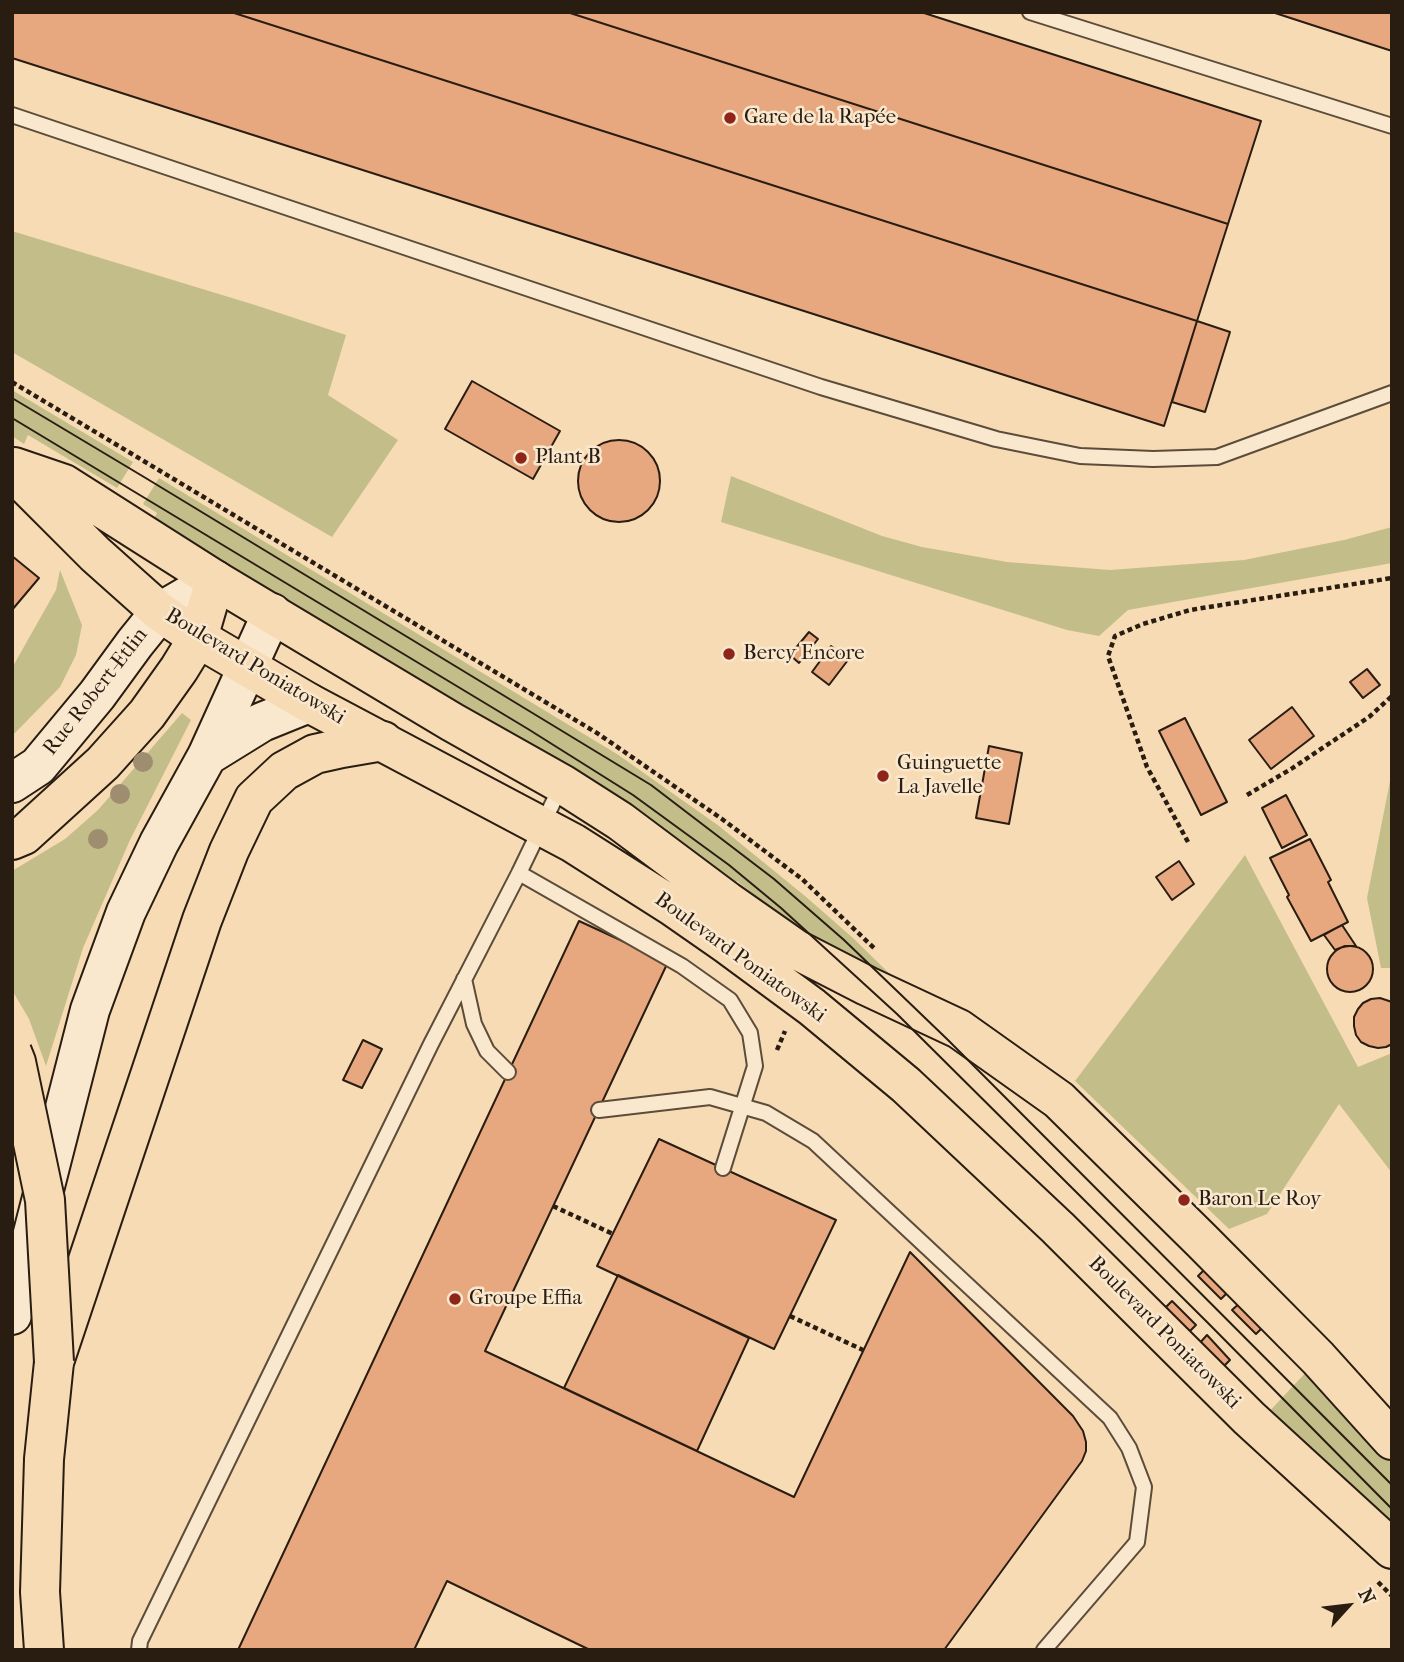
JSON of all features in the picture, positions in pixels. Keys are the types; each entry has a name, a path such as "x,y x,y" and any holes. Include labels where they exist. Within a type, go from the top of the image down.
{"main road":[{"name":"Boulevard Poniatowski","path":"18,479 64,484 215,580 452,722 562,784 620,821 797,950 959,1029 1045,1089 1318,1358 1392,1440"},
{"name":"Boulevard Poniatowski","path":"18,479 95,554 160,612 198,638 309,703 573,842 672,906 812,1007 906,1085 1058,1228 1249,1418 1382,1563"},
{"name":"Rue Robert-Etlin","path":"12,783 38,766 97,695 160,612 215,580"},
{"path":"18,837 103,763 147,714 198,638 215,580"},
{"path":"12,1315 90,1010 126,912 159,843 207,756 272,613"},
{"path":"207,756 262,722 309,703"},
{"path":"54,1362 202,920 229,851 254,799 284,771 316,754 383,741"},
{"path":"12,1052 45,1200 54,1362 44,1459 40,1592 44,1650"}],"lane":[{"path":"1030,12 1392,126"},
{"path":"12,115 821,387 996,439 1080,456 1153,459 1217,457 1392,393"},
{"path":"139,1650 139,1641 431,1044 520,873 562,784"},
{"path":"520,873 682,966 730,1000 750,1033 755,1066 723,1168"},
{"path":"464,979 474,1024 487,1051 508,1072"},
{"path":"598,1110 710,1097 766,1113 813,1141 1110,1418 1129,1448 1144,1487 1137,1542 1044,1650"}],"path":[{"path":"12,382 597,733 722,819 802,879 877,950"},
{"path":"1188,842 1147,767 1108,656 1115,636 1143,624 1190,610 1392,578"},
{"path":"1247,795 1292,769 1368,717 1392,696"},
{"path":"777,1047 785,1031"},
{"path":"553,1206 612,1234"},
{"path":"790,1316 863,1350"},
{"path":"1382,1563 1392,1596"}],"shaded area":[{"path":"12,231 346,335 328,395 398,440 332,537 12,352"},
{"path":"12,390 133,462 117,488 28,435 24,444 12,436"},
{"path":"731,476 882,536 922,547 1007,562 1110,570 1244,560 1344,540 1392,527 1392,563 1128,610 1099,636 1067,630 721,522"},
{"path":"159,478 617,754 719,826 805,896 899,983 892,982 787,922 737,881 733,886 152,522 157,513 143,504"},
{"path":"60,570 82,625 76,655 60,687 12,736 12,668 56,590"},
{"path":"182,713 191,720 130,840 83,948 46,1066 29,1019 12,990 12,871 65,839 98,810"},
{"path":"1392,771 1392,968 1381,968 1367,898"},
{"path":"1245,855 1358,1067 1392,1053 1392,1173 1339,1104 1267,1214 1229,1229 1075,1081"},
{"path":"1309,1369 1392,1460 1392,1531 1265,1416"}],"building":[{"path":"12,12 231,12 1197,321 1164,426 12,58"},
{"name":"Gare de la Rapée","path":"231,12 567,12 1228,224 1197,321"},
{"path":"567,12 921,12 1261,121 1228,224"},
{"path":"1272,12 1392,12 1392,51"},
{"path":"1197,321 1230,332 1205,412 1172,402"},
{"path":"472,381 560,431 533,479 445,429"},
{"path":"619,440 635,443 648,452 657,465 660,481 657,497 648,510 635,519 619,522 603,519 590,510 581,497 578,481 581,465 590,452 603,443"},
{"path":"12,556 39,578 12,610"},
{"path":"809,632 818,639 799,663 790,655"},
{"path":"831,646 848,660 829,685 812,672"},
{"path":"1367,669 1380,685 1363,698 1350,682"},
{"path":"1292,707 1314,736 1271,769 1249,740"},
{"path":"1185,718 1227,802 1201,815 1159,731"},
{"path":"989,746 1022,753 1009,824 976,818"},
{"path":"1286,795 1307,835 1282,848 1262,808"},
{"path":"1310,839 1348,922 1311,941 1270,858"},
{"path":"1179,861 1194,884 1172,900 1156,877"},
{"name":"Groupe Effia","path":"579,921 668,962 485,1351 794,1497 910,1252 1073,1416 1083,1431 1086,1442 1082,1461 944,1650 590,1650 447,1581 414,1650 238,1650"},
{"path":"1342,925 1356,946 1335,950 1324,935"},
{"path":"1350,946 1367,952 1373,969 1367,986 1350,992 1333,986 1327,969 1333,952"},
{"path":"1380,998 1392,1002 1392,1044 1378,1048 1361,1042 1356,1035 1354,1017 1363,1003"},
{"path":"363,1040 382,1049 362,1088 343,1080"},
{"path":"659,1139 836,1220 774,1349 597,1266"},
{"path":"1207,1267 1230,1290 1221,1299 1198,1276"},
{"path":"618,1275 749,1338 697,1451 564,1388"},
{"path":"1172,1301 1196,1325 1187,1334 1163,1310"},
{"path":"1241,1302 1265,1325 1256,1334 1232,1310"},
{"path":"1207,1335 1230,1360 1221,1369 1198,1345"}],"tram line":[{"path":"12,398 651,785 774,879 844,940 948,1040 1392,1485"},
{"path":"12,418 528,729 633,795 729,865 781,908 897,1014 1392,1509"}],"place":[{"name":"Gare de la Rapée","path":"730,118"},
{"name":"Plant B","path":"521,458"},
{"name":"Bercy Encore","path":"729,654"},
{"name":"Guinguette La Javelle","path":"883,776"},
{"name":"Baron Le Roy","path":"1184,1200"},
{"name":"Groupe Effia","path":"455,1299"}]}
